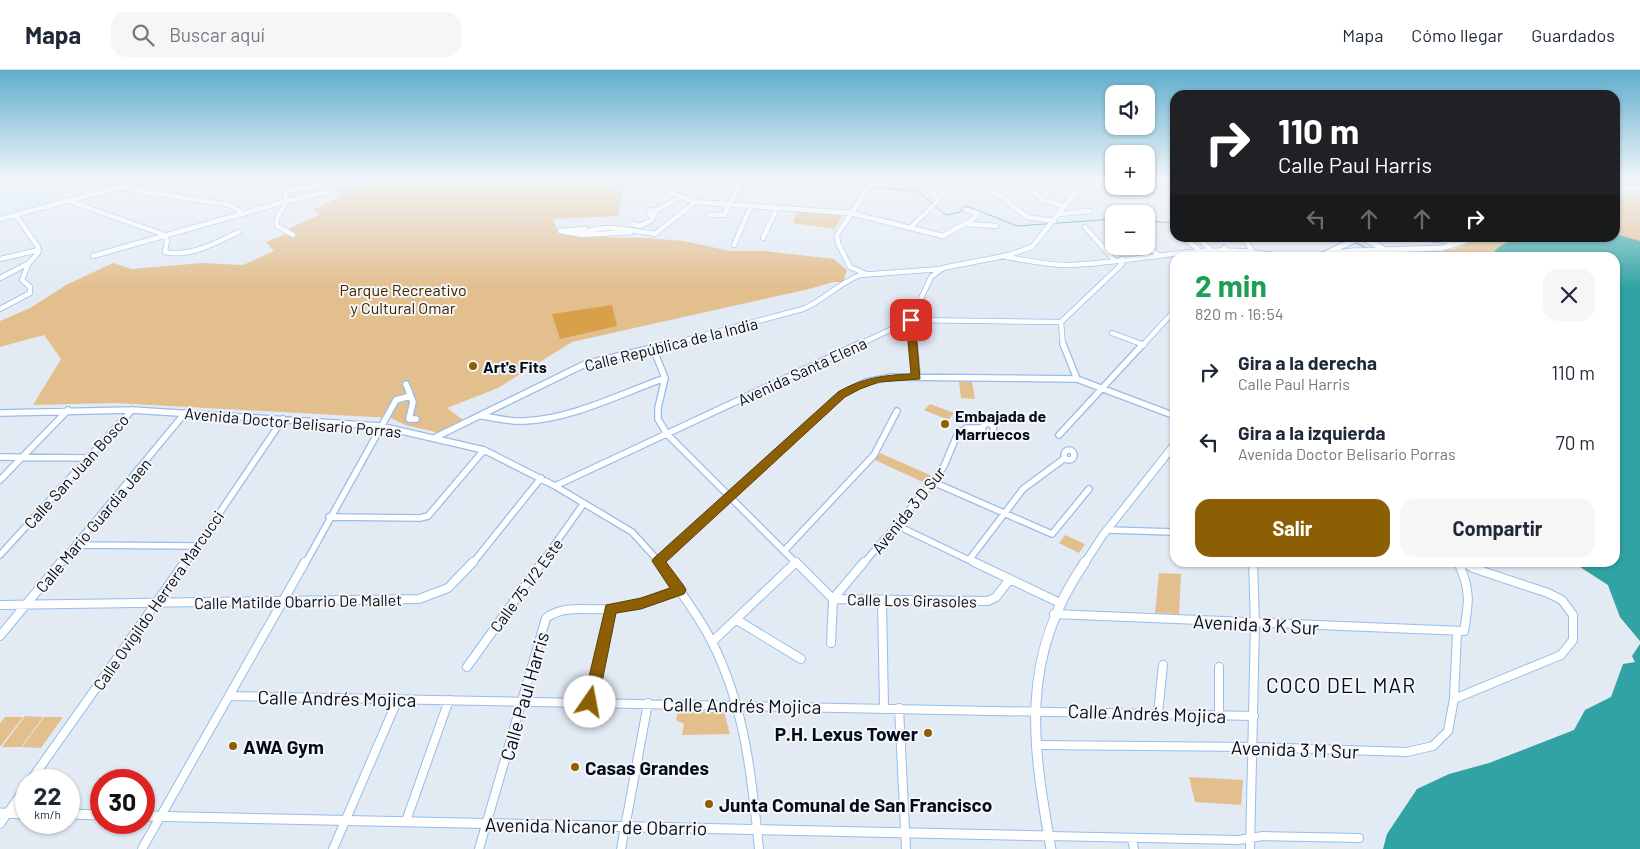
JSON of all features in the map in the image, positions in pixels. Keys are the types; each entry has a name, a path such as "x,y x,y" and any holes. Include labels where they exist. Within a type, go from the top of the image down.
{"main road":[{"path":"1329,252 1351,242"},
{"path":"1365,242 1396,250"},
{"path":"1435,242 1435,248"},
{"path":"1346,252 1435,248 1463,242"},
{"path":"1051,849 1036,745 1034,710 1039,666 1054,614 1067,589 1108,530 1170,450"},
{"name":"Avenida Nicanor de Obarrio","path":"155,816 1049,836"}],"street":[{"path":"0,219 15,215"},
{"path":"16,215 39,250"},
{"path":"110,215 165,235"},
{"path":"93,256 239,215"},
{"path":"279,215 277,226 293,235"},
{"path":"632,224 640,226 652,220 653,215"},
{"path":"641,232 579,235 565,234 560,231 629,229 655,234 678,215"},
{"path":"734,245 747,215"},
{"path":"763,238 774,215"},
{"path":"849,215 837,235 838,243 850,267 852,278"},
{"path":"859,215 943,236 977,215"},
{"path":"910,228 924,215"},
{"path":"1025,215 1052,223"},
{"path":"917,376 911,320 931,277 943,268 999,257 1029,248 1058,215"},
{"path":"965,224 996,226"},
{"path":"1085,227 1114,260"},
{"path":"579,235 585,230"},
{"path":"165,235 167,240 165,252 175,255 239,232"},
{"path":"1189,242 1198,249"},
{"path":"1202,242 1209,248"},
{"path":"1247,242 1251,249"},
{"path":"1029,248 1029,256 1033,261"},
{"path":"1173,252 1209,248 1225,250 1232,248 1251,249 1263,252"},
{"path":"0,259 39,250"},
{"path":"0,309 30,293 30,287 22,280 29,263 39,250"},
{"path":"999,257 1072,265 1170,252"},
{"path":"1078,379 1067,355 1059,328 1061,322 1122,264 1122,259"},
{"path":"0,278 29,263"},
{"name":"Calle República de la India","path":"850,267 870,274"},
{"name":"Calle República de la India","path":"436,438 586,364 802,309 830,296 852,278 870,274 943,268"},
{"path":"922,270 931,277"},
{"path":"1060,435 1170,316"},
{"path":"911,320 1061,322"},
{"name":"Avenida Santa Elena","path":"555,486 911,320"},
{"path":"1112,332 1144,345"},
{"path":"653,348 666,378 658,419 667,434 833,599 830,643"},
{"path":"659,561 842,394 856,386 878,379 917,376 1078,379 1104,387 1170,414"},
{"path":"481,416 509,420 536,420 579,408 666,378"},
{"path":"406,384 413,406 409,419 416,419"},
{"path":"142,849 284,601 380,426 396,400 410,396"},
{"path":"0,480 68,410"},
{"name":"Avenida Doctor Belisario Porras","path":"0,413 132,410 380,426 484,450 555,486 632,532 659,561 712,642 737,705 750,763 759,849"},
{"name":"Calle San Juan Bosco","path":"0,555 132,410"},
{"path":"784,551 874,455 897,411"},
{"name":"Calle Mario Guardia Jaen","path":"0,636 185,413"},
{"name":"Calle Ovigildo Herrera Marcucci","path":"39,769 197,546 282,419"},
{"name":"Avenida 3 D Sur","path":"833,599 933,482 944,466 958,433 967,428 980,428"},
{"path":"329,517 420,518 428,516 484,450"},
{"path":"0,457 87,458"},
{"path":"969,560 1023,489 1065,458"},
{"name":"Calle Matilde Obarrio De Mallet","path":"0,605 156,604 419,598 437,595 451,587 462,576 541,478"},
{"path":"933,482 1052,534 1089,489"},
{"name":"Calle 75 1/2 Este","path":"467,667 584,503"},
{"path":"896,525 1060,603"},
{"path":"1108,530 1170,532"},
{"path":"76,545 197,546"},
{"path":"712,642 737,620 795,562"},
{"path":"1250,849 1254,716 1255,624 1253,567"},
{"path":"1457,632 1464,631 1470,605 1470,588 1460,567"},
{"path":"1454,699 1561,655 1573,640 1573,615 1562,600 1548,593 1472,567"},
{"name":"Calle Los Girasoles","path":"833,599 988,601 996,597 1010,579"},
{"name":"Calle Paul Harris","path":"479,849 546,618 551,612 574,609 610,609 641,603 679,590"},
{"path":"882,600 884,707"},
{"path":"590,702 610,609"},
{"name":"Avenida 3 K Sur","path":"1054,614 1457,632"},
{"path":"737,620 801,659"},
{"name":"Avenida 3 M Sur","path":"1036,745 1407,752 1433,746 1448,731 1454,699 1457,632"},
{"path":"1158,713 1163,665"},
{"path":"1219,667 1219,715"},
{"name":"Calle Andrés Mojica","path":"230,696 884,707 1254,716"},
{"path":"333,849 398,699"},
{"path":"406,821 448,700"},
{"path":"621,849 648,704"},
{"path":"899,708 906,849"},
{"path":"0,824 4,813 15,800"},
{"path":"1049,836 1238,840 1263,836 1359,838"},
{"path":"1132,838 1134,849"}],"green space":[{"name":"Parque Recreativo y Cultural Omar","path":"318,215 619,215 553,219 558,233 583,237 648,238 683,241 730,251 765,251 834,259 847,270 843,282 833,282 572,342 498,388 447,408 463,420 440,433 405,425 391,418 115,403 33,405 61,359 44,335 0,347 0,321 30,308 68,284 113,263 132,269 202,263 243,265 274,251 266,242 291,232 288,229"},
{"path":"796,215 839,215 842,217 834,229 793,223"},
{"path":"1620,215 1640,215 1640,641 1620,617 1608,585 1580,567 1620,567 1620,252 1415,252 1454,249 1471,242 1620,242"},
{"path":"959,381 972,382 975,399 961,398"},
{"path":"930,404 954,413 948,420 924,410"},
{"path":"880,453 932,476 927,484 875,460"},
{"path":"1065,535 1085,544 1079,553 1059,543"},
{"path":"1159,573 1181,574 1179,614 1155,613"},
{"path":"678,711 724,712 730,734 682,735 684,724 676,720"},
{"path":"25,716 43,717 21,747 2,747"},
{"path":"5,717 23,717 0,747 0,723"},
{"path":"44,717 63,717 41,748 22,747"},
{"path":"1189,777 1243,780 1241,805 1195,802"}],"shaded area":[{"path":"612,305 617,326 560,339 552,314"}],"water":[{"path":"1620,235 1640,241 1640,641 1620,617 1608,585 1580,567 1620,567 1620,252 1494,252 1503,245 1511,242 1620,242"},
{"path":"1640,644 1640,849 1383,849 1387,834 1417,789 1449,774 1489,763 1574,730 1585,710 1611,697 1623,664 1635,662 1632,656"}],"waterway":[{"path":"990,215 1017,226 1105,220"},
{"path":"1155,222 1170,223"},
{"path":"1354,242 1367,248"}],"place":[{"name":"Art's Fits","path":"473,366"},
{"name":"Embajada de Marruecos","path":"945,424"},
{"name":"P.H. Lexus Tower","path":"928,733"},
{"name":"AWA Gym","path":"233,746"},
{"name":"Casas Grandes","path":"575,767"},
{"name":"Junta Comunal de San Francisco","path":"709,804"}],"district":[{"name":"COCO DEL MAR","path":"1341,684"}],"route":[{"path":"590,702 610,609 641,603 679,590 659,561 842,394 856,386 878,379 891,376 917,376 911,320"}]}
